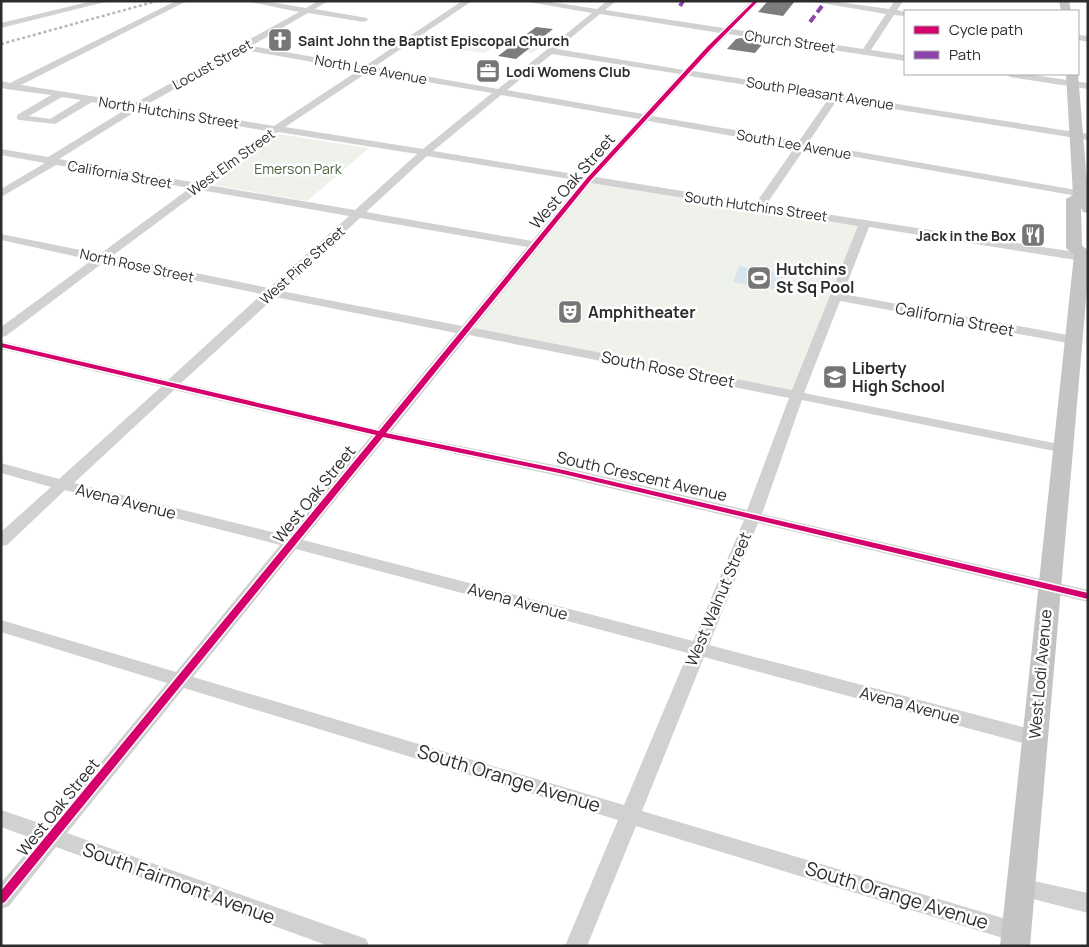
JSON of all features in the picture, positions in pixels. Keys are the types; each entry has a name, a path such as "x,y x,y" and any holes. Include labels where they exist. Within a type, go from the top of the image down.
{"main road":[{"name":"West Lodi Avenue","path":"1016,939 1048,587 1064,449 1073,340 1085,255 1074,248 1073,199 1084,199 1081,136 1073,79"}],"street":[{"path":"1,26 105,1"},
{"path":"1,91 183,1"},
{"path":"249,1 364,20"},
{"name":"Locust Street","path":"1,194 136,107 324,1"},
{"name":"West Elm Street","path":"1,333 276,129 468,1"},
{"name":"Church Street","path":"527,1 904,58"},
{"name":"West Pine Street","path":"1,541 425,152 612,1"},
{"name":"West Oak Street","path":"1,899 589,179 756,1"},
{"path":"813,1 904,14"},
{"path":"865,52 899,1"},
{"path":"51,3 70,8"},
{"name":"North Lee Avenue","path":"242,47 500,92"},
{"name":"South Pleasant Avenue","path":"551,51 836,95 1081,136"},
{"path":"1023,75 1073,79 1088,86"},
{"name":"North Hutchins Street","path":"1,84 425,152"},
{"name":"South Lee Avenue","path":"500,92 802,145 1084,199"},
{"path":"60,94 20,117 52,122 90,99"},
{"path":"760,206 836,95"},
{"name":"California Street","path":"1,152 535,244"},
{"name":"South Hutchins Street","path":"425,152 760,206 1085,255"},
{"name":"West Walnut Street","path":"576,946 753,516 797,394 865,222"},
{"name":"North Rose Street","path":"1,237 272,292"},
{"name":"South Rose Street","path":"272,292 797,394 1064,449"},
{"name":"California Street","path":"836,297 1073,340"},
{"name":"South Crescent Avenue","path":"1,345 381,434 559,471 1088,596"},
{"name":"Avena Avenue","path":"1,468 61,486 292,542 1034,738"},
{"name":"South Orange Avenue","path":"1,626 630,814 1016,939"},
{"name":"South Fairmont Avenue","path":"1,818 358,946"},
{"path":"1021,887 1088,903"}],"green space":[{"path":"473,34 543,45 532,53 495,46 485,53 450,48 463,38"},
{"name":"Emerson Park","path":"278,134 369,148 307,201 213,185"},
{"path":"589,179 865,222 797,394 467,330"}],"shaded area":[{"name":"Hutchins St Sq Pool","path":"739,266 784,274 778,290 733,282"}],"building":[{"path":"768,1 795,1 783,16 758,12"},
{"path":"536,27 553,29 516,59 498,56"},
{"path":"741,38 764,42 755,53 727,49 736,39"}],"railway":[{"path":"1,44 157,1"}],"marked path":[{"path":"680,6 683,1"},
{"path":"810,22 822,6"}],"cycle path":[{"path":"1,899 589,179 709,48 756,1"},
{"path":"1,345 381,434 559,471 1088,596"}],"place":[{"name":"Saint John the Baptist Episcopal Church","path":"280,40"},
{"name":"Lodi Womens Club","path":"488,71"},
{"name":"Jack in the Box","path":"1033,235"},
{"name":"Hutchins St Sq Pool","path":"759,278"},
{"name":"Amphitheater","path":"570,312"},
{"name":"Liberty High School","path":"835,377"}]}
